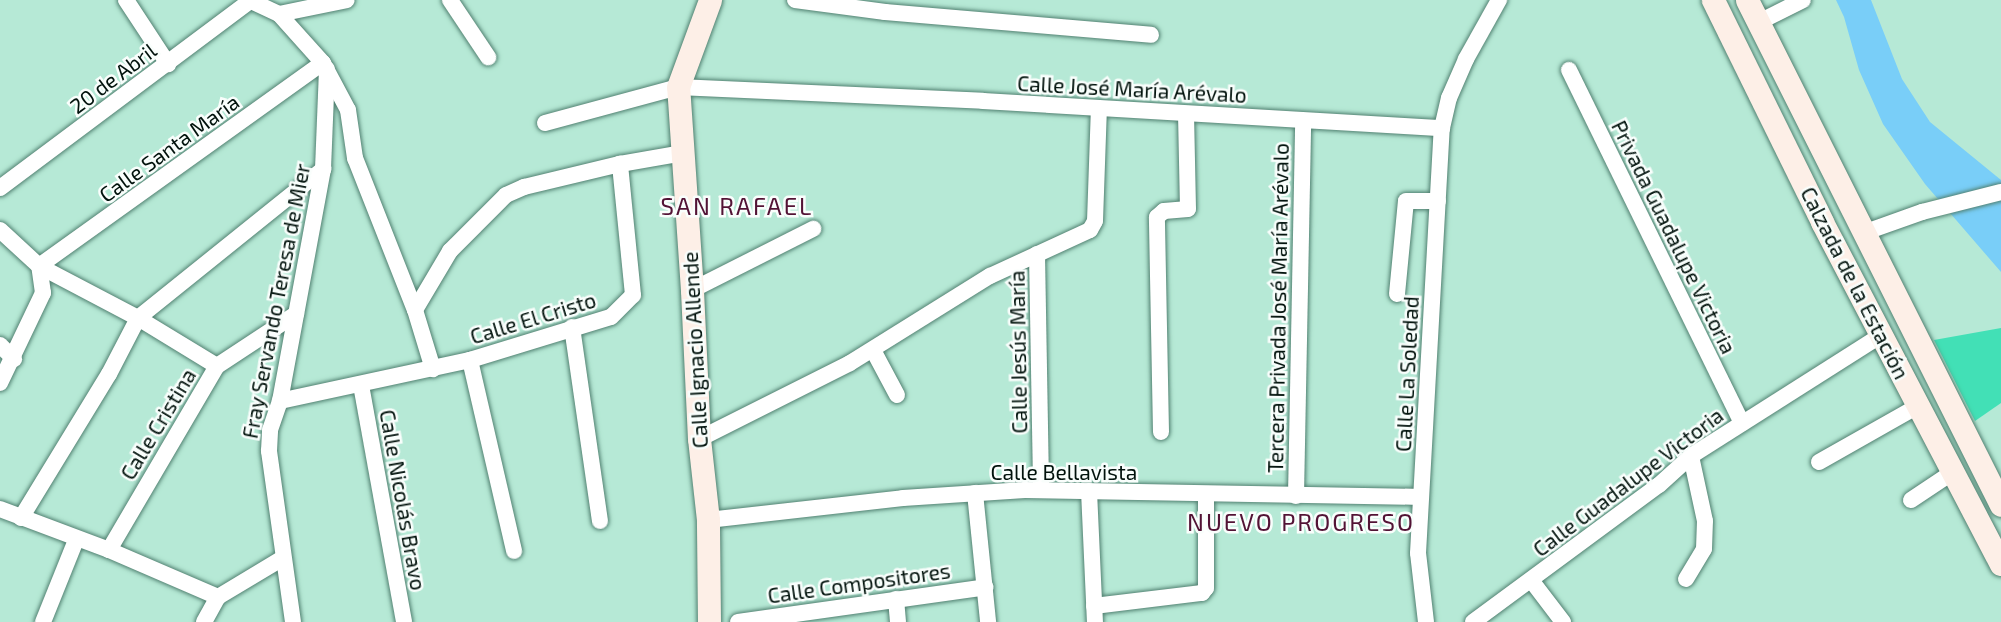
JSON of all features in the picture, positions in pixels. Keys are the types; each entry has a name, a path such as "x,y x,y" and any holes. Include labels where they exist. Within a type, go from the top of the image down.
{"main road":[{"name":"Calle Ignacio Allende","path":"709,622 708,520 699,439 678,88 710,0"},
{"name":"Calzada de la Estación","path":"1713,0 1822,222 2001,564"},
{"name":"Calzada de la Estación","path":"1747,0 2001,505"},
{"path":"1822,222 1846,232 1863,233"}],"street":[{"path":"126,0 168,64"},
{"path":"249,0 279,15 325,66 348,110 355,158 415,310 433,369"},
{"name":"20 de Abril","path":"0,188 168,64 249,0"},
{"path":"279,15 347,0"},
{"path":"450,0 488,57"},
{"path":"795,0 885,12 1151,35"},
{"path":"1442,128 1449,98 1466,59 1499,0"},
{"path":"1759,22 1803,0"},
{"name":"Fray Servando Teresa de Mier","path":"293,622 269,451 270,430 279,401 323,169 326,148 325,66"},
{"name":"Calle Santa María","path":"39,267 325,66"},
{"name":"Privada Guadalupe Victoria","path":"1569,70 1742,423"},
{"name":"Calle José María Arévalo","path":"545,123 678,88 1442,128"},
{"path":"699,439 873,350 990,276 1090,230 1095,222 1099,109"},
{"path":"1161,432 1157,217 1164,211 1188,209 1186,114"},
{"name":"Tercera Privada José María Arévalo","path":"1296,496 1303,121"},
{"name":"Calle La Soledad","path":"1426,622 1418,553 1442,128"},
{"path":"326,148 355,158"},
{"path":"415,310 450,251 506,195 524,187 620,164 683,153"},
{"name":"Calle El Cristo","path":"279,401 360,386 470,360 611,317 633,295 620,164"},
{"path":"21,517 109,374 138,318 323,169"},
{"path":"1863,233 1922,212 2001,192"},
{"path":"1397,294 1406,201 1438,201"},
{"path":"692,290 813,229"},
{"path":"0,230 39,267 138,318 217,366"},
{"name":"Calle Jesús María","path":"1037,254 1041,490"},
{"path":"0,383 14,359 43,293 39,267"},
{"name":"Calle Cristina","path":"109,550 217,366 296,314"},
{"path":"572,327 600,521"},
{"name":"Calle Guadalupe Victoria","path":"1474,622 1659,485 1691,456 1882,335"},
{"path":"0,345 14,359"},
{"path":"873,350 897,395"},
{"path":"470,360 514,551"},
{"name":"Calle Nicolás Bravo","path":"360,386 404,622"},
{"path":"1819,462 1919,405"},
{"path":"1686,579 1704,550 1705,521 1691,456"},
{"path":"1911,500 1953,472"},
{"name":"Calle Bellavista","path":"708,520 903,498 1041,490 1421,497"},
{"path":"1089,491 1095,614 1202,593 1206,588 1206,494"},
{"path":"975,494 988,622"},
{"path":"0,509 76,540 109,550 218,597"},
{"path":"43,622 76,540"},
{"path":"204,622 218,597 283,558"},
{"path":"1531,580 1563,622"},
{"name":"Calle Compositores","path":"738,622 986,587"},
{"path":"895,599 898,622"}],"green space":[{"path":"2001,328 2001,403 1975,421 1934,340"}],"water":[{"path":"1836,0 1871,0 1902,79 1930,122 2001,180 2001,272 1925,184 1883,124 1859,70 1844,17"}],"district":[{"name":"SAN RAFAEL","path":"737,206"},
{"name":"NUEVO PROGRESO","path":"1301,522"}]}
